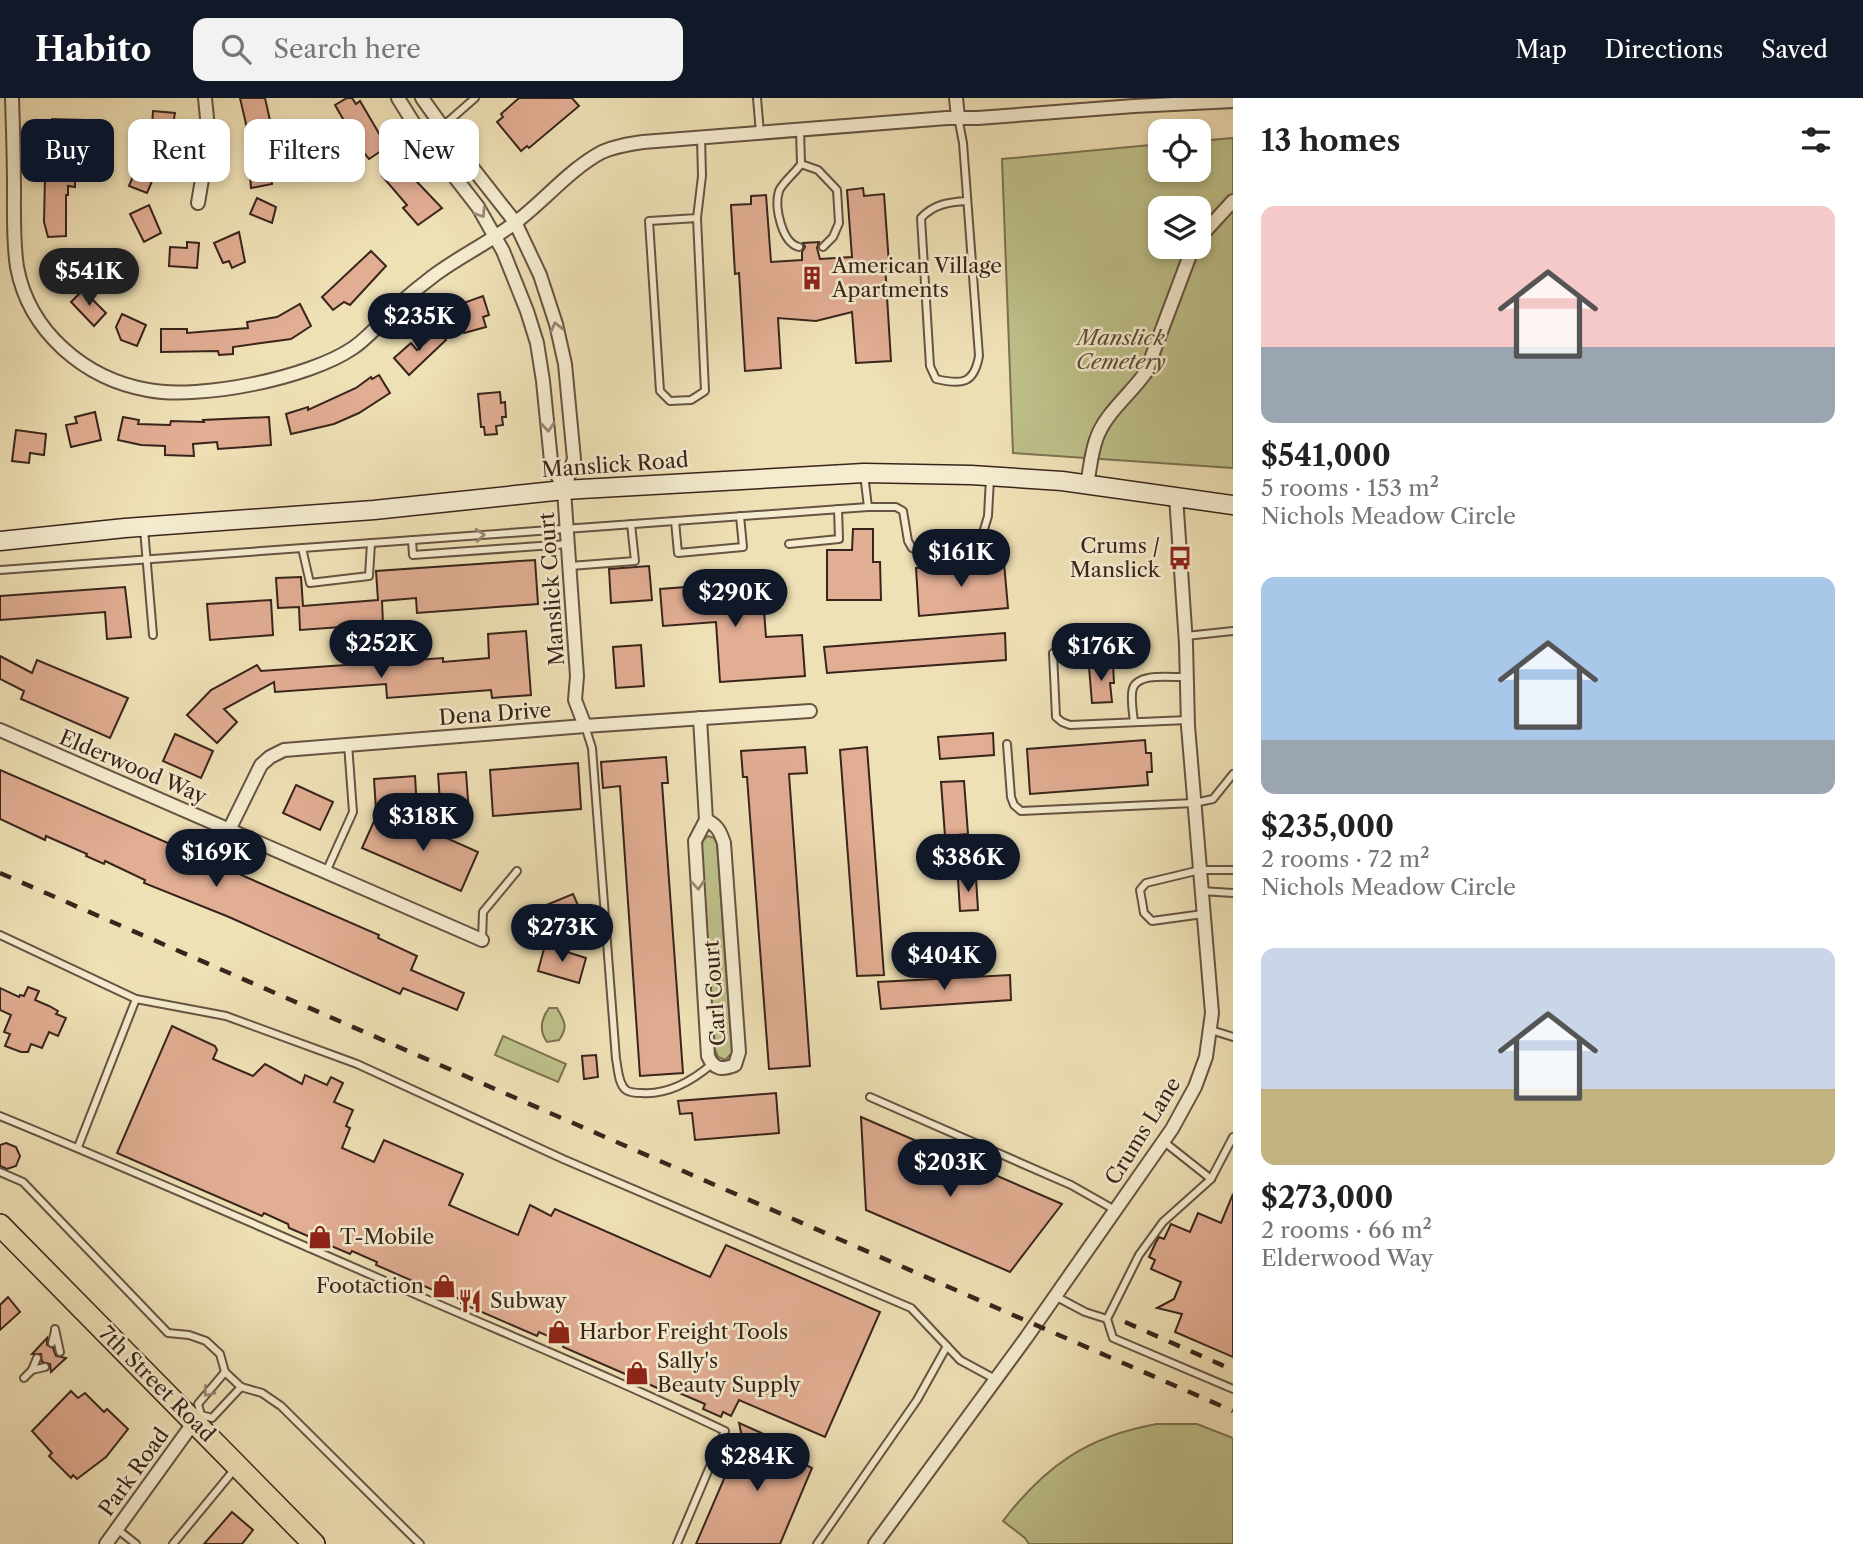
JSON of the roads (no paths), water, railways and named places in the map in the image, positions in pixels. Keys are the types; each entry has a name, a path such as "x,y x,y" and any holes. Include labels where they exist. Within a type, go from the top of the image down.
{"main road":[{"name":"Manslick Road","path":"0,541 350,512 564,490 863,473 990,477 1087,484 1233,505"},
{"name":"7th Street Road","path":"0,1225 198,1418 237,1466 314,1544"}],"street":[{"path":"12,98 15,149 14,247 25,294 51,337 69,355 89,369 132,387 156,392 236,387 315,367 353,348 403,300 434,275 506,229 583,164 604,151 643,142 958,117 978,118 1133,102 1233,102"},
{"path":"198,203 209,138 205,98"},
{"path":"398,98 412,119"},
{"path":"422,98 437,119"},
{"path":"956,98 958,117"},
{"path":"461,182 506,229 537,343 551,461 564,490"},
{"path":"477,182 506,229 540,275 556,324 565,365 574,459 564,490"},
{"path":"1211,225 1233,201"},
{"path":"1087,484 1096,439 1104,424 1146,372 1188,259"},
{"name":"Manslick Court","path":"564,490 577,676 575,700 585,726"},
{"name":"Crums Lane","path":"875,1544 1055,1296 1163,1141 1195,1087 1206,1057 1212,1013 1188,720 1186,636 1176,496"},
{"name":"Dena Drive","path":"229,830 253,776 270,757 284,750 585,726 810,712"},
{"name":"Carl Court","path":"700,718 706,820 695,841 708,1056 712,1064 719,1069 736,1065 739,1052 724,843 715,824 706,820"},
{"name":"Elderwood Way","path":"0,730 482,940"},
{"name":"Park Road","path":"106,1544 198,1418"}],"lane":[{"path":"450,119 475,98"},
{"path":"757,98 760,133"},
{"path":"958,117 963,143 979,356 976,372 969,379 952,382 936,379 930,366 921,218 930,209 950,202 967,201"},
{"path":"799,247 793,246 784,234 779,215 779,191 801,164 800,130"},
{"path":"696,218 649,221 660,391 670,401 691,400 705,391 696,218 702,176 701,137"},
{"path":"801,164 818,170 837,190 839,223 833,237 823,247"},
{"path":"863,473 868,507"},
{"path":"0,570 868,507 896,507 903,511 908,541 912,548 922,552 979,546 988,516 990,477"},
{"path":"789,544 839,539 838,509"},
{"path":"675,521 678,554 743,547 740,516"},
{"path":"570,566 635,561 631,524"},
{"path":"144,527 153,635"},
{"path":"412,540 413,555 569,544"},
{"path":"302,548 310,583 369,576 371,543"},
{"path":"1186,636 1233,631"},
{"path":"1053,653 1056,716 1062,722 1070,725 1188,720"},
{"path":"1134,722 1132,691 1135,684 1142,679 1187,677"},
{"path":"585,726 592,748 616,1059 621,1082 626,1090 633,1092 671,1090 712,1064"},
{"path":"326,872 353,813 348,744"},
{"path":"1007,744 1011,797 1014,805 1021,811 1194,803 1213,799 1233,774"},
{"path":"1203,914 1152,921 1144,913 1140,890 1146,883 1200,870 1233,870"},
{"path":"482,940 483,912 517,871"},
{"path":"1201,891 1233,892"},
{"path":"0,935 136,999 226,1016 357,1064 563,1158 911,1308 960,1360 995,1379"},
{"path":"78,1147 136,999"},
{"path":"1211,1030 1233,1037"},
{"path":"870,1097 1059,1180 1115,1210"},
{"path":"0,1116 78,1147 635,1388 725,1431 677,1544"},
{"path":"1233,1137 1211,1179 1163,1222 1139,1255 1107,1319 1113,1338 1233,1388"},
{"path":"1163,1141 1211,1179"},
{"path":"0,1172 23,1182 168,1333 188,1335 206,1341 220,1354 225,1372 241,1387 262,1393 281,1406 419,1544"},
{"path":"1055,1296 1085,1312 1107,1319"},
{"path":"52,1343 55,1329 60,1352"},
{"path":"817,1544 917,1399 947,1346"},
{"path":"24,1378 32,1370 37,1358"},
{"path":"32,1370 45,1367"},
{"path":"225,1372 198,1404 198,1418 212,1418 241,1387"},
{"path":"173,1544 237,1466"},
{"path":"117,1529 136,1544"}],"railway":[{"path":"0,873 1233,1411"},
{"path":"1125,1322 1233,1370"}],"place":[{"name":"American Village Apartments","path":"812,278"},
{"name":"Crums / Manslick","path":"1180,558"},
{"name":"T-Mobile","path":"320,1237"},
{"name":"Footaction","path":"444,1286"},
{"name":"Subway","path":"470,1301"},
{"name":"Harbor Freight Tools","path":"559,1332"},
{"name":"Sally's Beauty Supply","path":"637,1373"}],"park label":[{"name":"Manslick Cemetery","path":"1121,350"}]}
